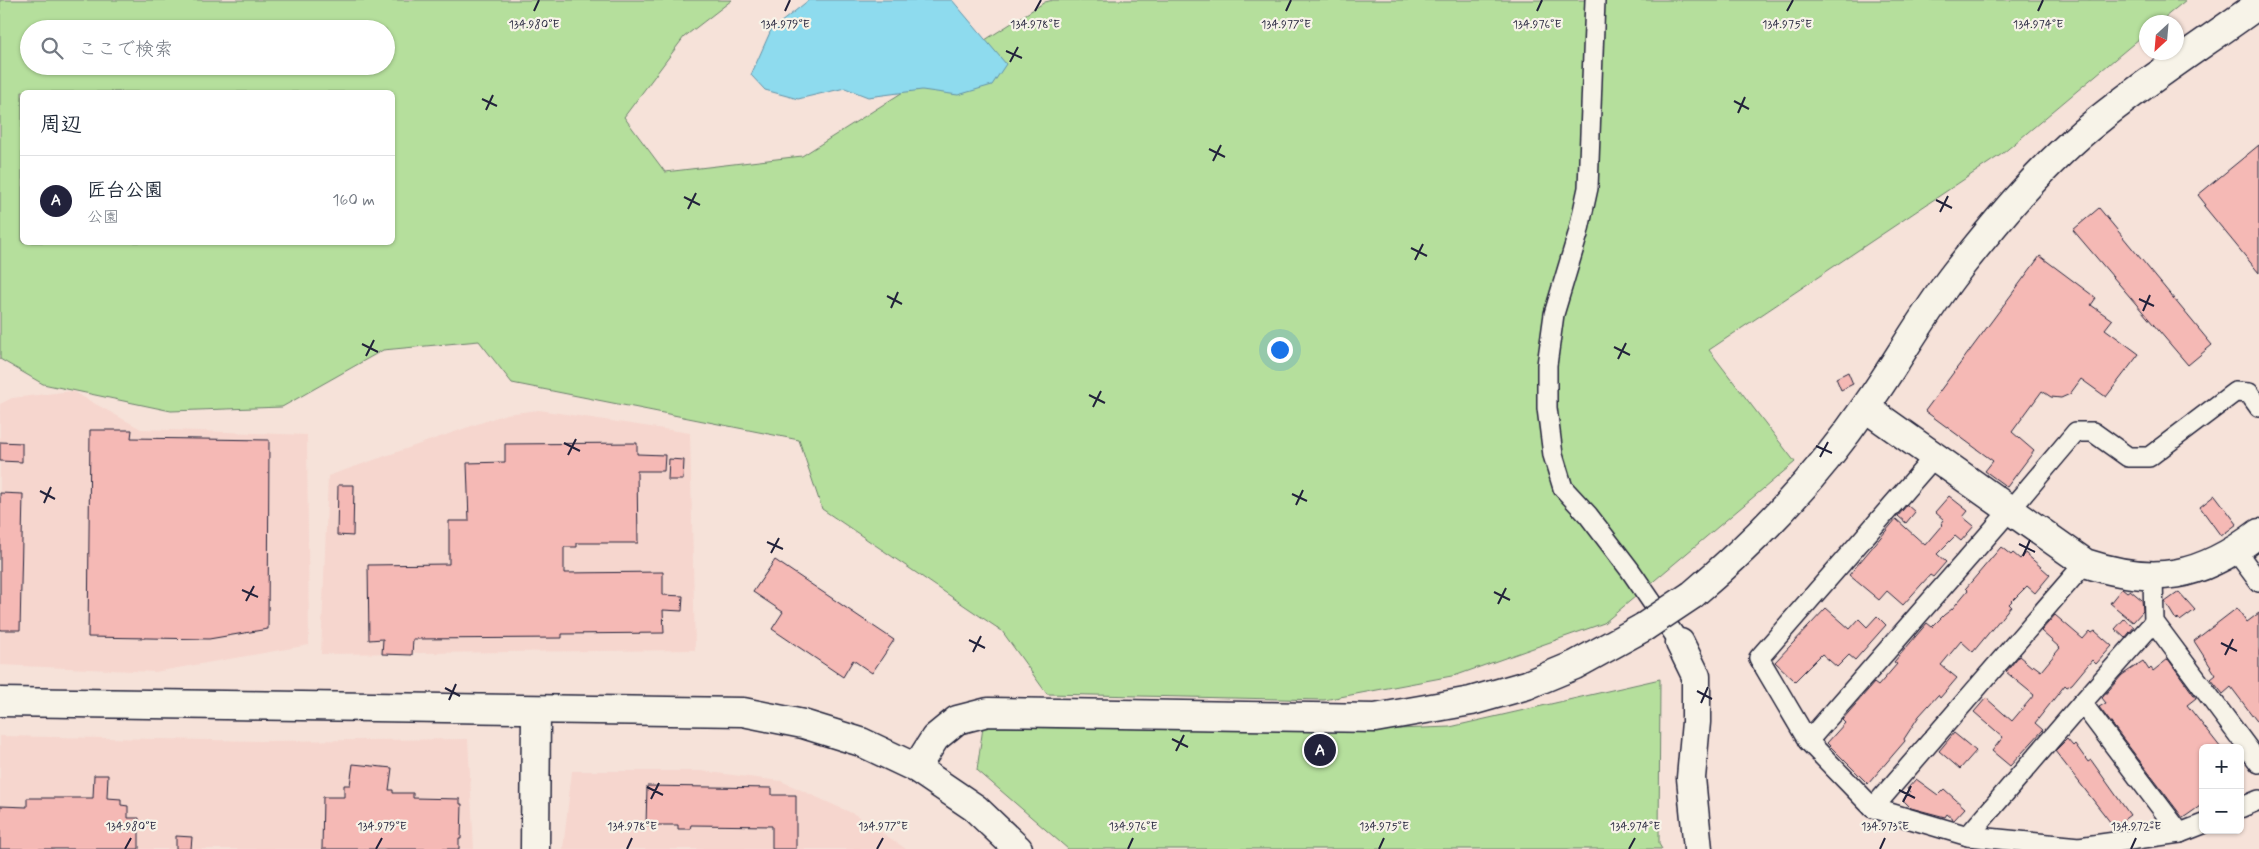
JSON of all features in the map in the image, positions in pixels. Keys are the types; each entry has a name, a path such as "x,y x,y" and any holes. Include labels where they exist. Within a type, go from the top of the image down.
{"street":[{"path":"1595,0 1588,188 1578,234 1554,314 1547,365 1546,408 1551,445 1563,488 1588,516 1630,570 1680,643 1696,676 1696,722 1690,778 1698,849"},
{"path":"916,768 935,738 957,720 988,712 1374,718 1471,701 1527,685 1575,666 1644,627 1692,594 1745,548 1831,452 1866,408 1955,274 2001,218 2052,162 2097,121 2259,4"},
{"path":"1808,741 2076,432 2093,432 2128,457 2149,457 2235,392 2249,393 2259,407"},
{"path":"1866,408 2085,563 2114,573 2153,577 2196,570 2236,551 2259,533"},
{"path":"1935,456 1759,658 1808,741 1873,808 1968,836 2079,847 2180,833 2199,826"},
{"path":"2236,551 2259,582"},
{"path":"1873,808 2085,563"},
{"path":"2153,577 2154,622 2259,763"},
{"path":"1968,836 2154,622"},
{"path":"0,702 743,712 803,724 861,742 916,768 975,808 1018,849"},
{"path":"2082,703 2180,833"},
{"path":"535,849 536,710"},
{"path":"2244,806 2259,800"}],"shaded area":[{"path":"72,391 141,429 307,435 309,645 155,672 0,665 0,404 12,398"},
{"path":"539,410 690,433 695,650 321,654 328,476 506,414"},
{"path":"0,736 263,741 468,739 474,849 0,849"},
{"path":"572,771 701,771 781,781 856,815 906,849 563,849"}],"green space":[{"path":"0,0 732,0 684,37 624,117 665,172 802,156 1045,2 1053,0 2186,0 2168,15 2139,15 2139,39 2002,154 1709,350 1795,462 1604,623 1457,675 1324,700 1047,694 1002,631 822,509 799,440 512,383 479,341 383,350 282,407 171,411 43,384 0,359"},
{"path":"1660,679 1659,844 1662,849 1068,849 977,770 983,727 1344,731 1450,727"}],"water":[{"path":"809,0 952,0 1006,64 992,85 958,95 922,90 868,97 845,88 798,99 765,90 751,75 771,30"}],"building":[{"path":"2259,145 2259,273 2204,206 2206,205 2198,195"},
{"path":"2099,208 2212,345 2188,365 2073,230"},
{"path":"2040,256 2096,298 2091,305 2112,320 2105,329 2139,354 2106,397 2081,379 2070,394 2061,398 2051,397 2042,391 2012,432 2034,451 2007,487 1985,471 1993,461 1925,411"},
{"path":"1848,372 1853,384 1841,390 1836,378"},
{"path":"90,430 132,430 131,438 269,440 268,629 209,639 88,637"},
{"path":"0,442 22,443 22,462 0,461"},
{"path":"637,443 637,454 665,455 664,471 637,471 638,543 577,543 577,547 564,547 564,573 663,572 663,595 683,596 682,611 663,610 664,633 562,634 562,638 413,639 412,655 382,654 383,639 369,640 368,565 449,564 449,521 469,521 467,463 505,462 505,444"},
{"path":"669,459 684,460 683,480 668,480"},
{"path":"338,485 354,485 353,536 337,535"},
{"path":"0,493 23,494 20,630 0,630"},
{"path":"2215,495 2237,524 2221,536 2200,507"},
{"path":"1949,496 1968,511 1963,517 1974,526 1961,541 1955,536 1937,554 1946,562 1933,577 1930,575 1903,605 1887,591 1879,600 1849,575 1896,519 1925,545 1942,525 1944,520 1935,512"},
{"path":"1907,505 1915,512 1906,523 1898,516"},
{"path":"2001,547 2020,559 2025,553 2050,575 2035,593 2027,586 2009,604 2011,606 1973,652 1961,641 1941,665 1957,678 1940,698 1938,695 1919,716 1904,739 1905,741 1868,784 1827,743 1845,723 1842,720 1874,683 1878,686 1897,664 1894,662 1927,623 1932,627 1952,609 1968,590 1966,588"},
{"path":"775,560 894,640 872,673 853,660 843,677 772,629 783,612 753,592"},
{"path":"2122,588 2127,592 2130,590 2142,600 2143,611 2133,622 2110,603"},
{"path":"2179,592 2195,610 2180,621 2178,618 2176,620 2165,602"},
{"path":"1826,608 1850,629 1859,619 1867,627 1877,616 1886,625 1855,660 1849,655 1837,667 1822,654 1795,681 1775,662"},
{"path":"2237,608 2247,622 2259,613 2259,724 2231,687 2223,694 2211,679 2216,675 2194,641"},
{"path":"2055,615 2083,639 2090,631 2092,633 2095,631 2112,646 2096,664 2092,660 2072,684 2067,687 2065,685 2035,723 2043,730 2010,766 1992,751 2003,737 1974,712 1986,698 2012,721 2034,695 2006,672 2019,656 2032,667 2033,665 2041,671 2060,648 2041,631"},
{"path":"2124,619 2134,627 2125,638 2115,629"},
{"path":"2168,659 2196,698 2187,705 2218,744 2199,744 2199,807 2183,818 2099,707 2106,703 2102,698 2122,675 2143,661 2149,670 2151,668 2153,671"},
{"path":"1954,733 1976,751 1960,769 1939,751"},
{"path":"2067,739 2073,746 2075,744 2088,762 2091,760 2130,815 2114,827 2055,751"},
{"path":"353,764 392,768 389,790 393,790 393,793 413,793 413,798 460,799 460,804 462,804 459,849 322,849 323,797 344,797 344,785 350,785"},
{"path":"94,775 108,775 107,798 121,799 121,805 128,806 128,818 139,818 139,849 0,849 0,806 27,807 27,798 93,798"},
{"path":"1916,779 1938,795 1944,789 1965,808 1954,820 1947,814 1945,817 1911,808 1903,800 1910,792 1907,789"},
{"path":"647,786 772,788 772,795 796,795 796,849 772,849 772,826 691,825 690,829 678,829 678,825 646,825"},
{"path":"176,836 192,837 191,849 176,849"}],"place":[{"name":"匠台公園","path":"1320,750"}]}
